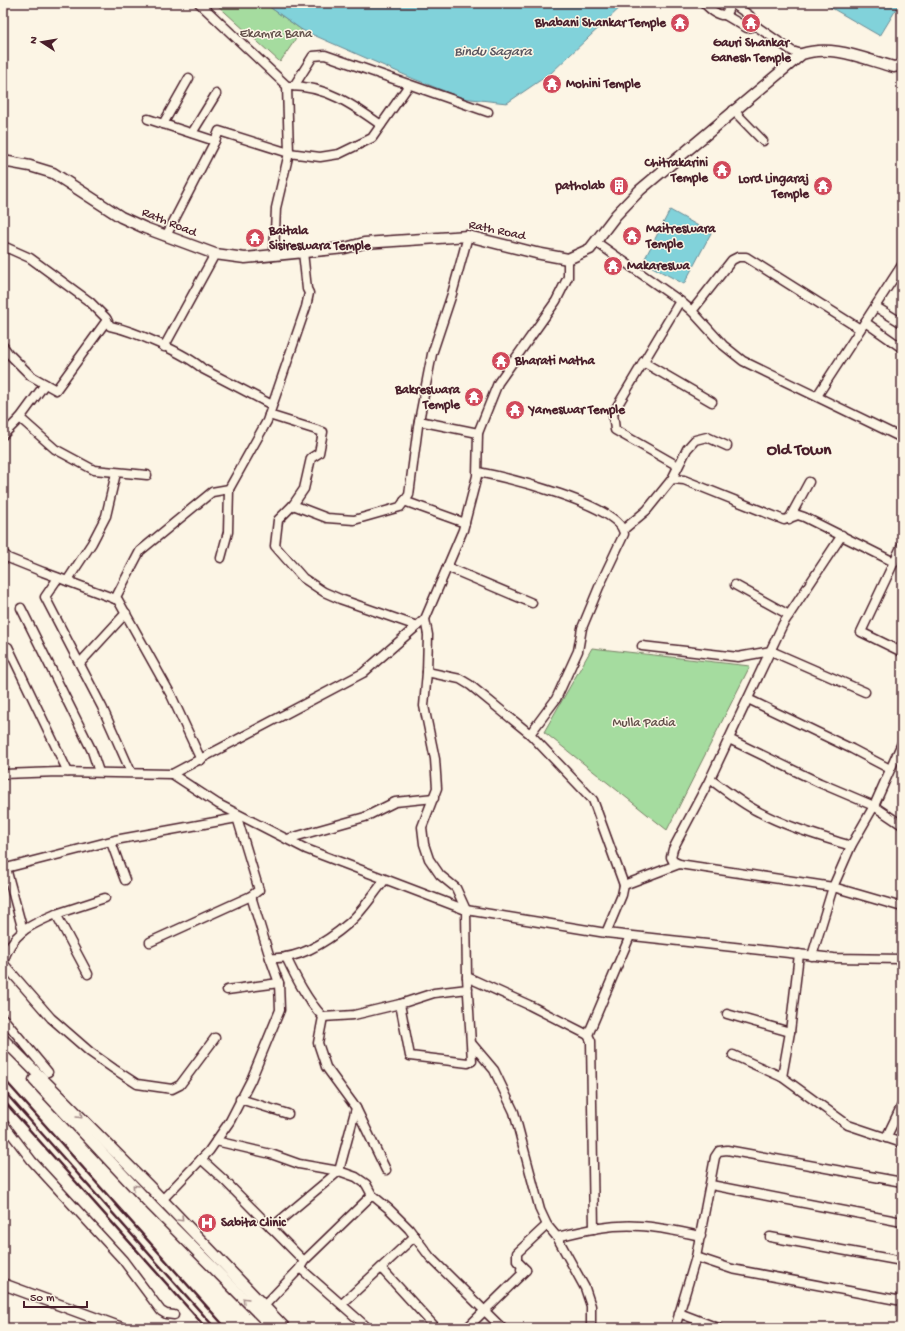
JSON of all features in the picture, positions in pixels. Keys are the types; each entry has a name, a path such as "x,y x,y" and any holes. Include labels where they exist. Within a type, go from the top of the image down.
{"street":[{"path":"199,3 291,86 318,89 334,95 381,125"},
{"path":"704,3 717,14 725,15 747,28 756,26"},
{"path":"725,15 732,3 750,16 756,26 792,51 802,54"},
{"path":"3,774 131,772 172,774 363,673 425,619 465,523 478,472 478,433 498,383 556,301 568,277 568,259 590,249 616,215 640,190 733,110 802,54 813,50 836,51 894,67 902,65"},
{"path":"274,255 276,208 290,153 291,86 309,60 317,54 488,112"},
{"path":"163,124 189,78"},
{"path":"166,236 216,141 219,131 290,153 320,156 339,154 372,138 409,85"},
{"path":"192,133 216,94"},
{"path":"733,110 763,141"},
{"path":"148,119 216,141"},
{"name":"Rath Road","path":"3,161 30,166 53,173 121,217 215,254 245,258 345,248 364,243 468,236 536,253 568,259"},
{"path":"293,505 327,518 354,520 400,507 409,495 419,421 432,354 452,294 468,236"},
{"path":"596,242 680,301 692,311 723,345 743,361 902,438"},
{"path":"3,246 30,258 90,302 107,320 110,326 132,332 194,360 203,369 272,405"},
{"path":"221,558 228,532 229,489 269,415 297,337 309,293 307,289 303,252"},
{"path":"164,347 215,254"},
{"path":"692,311 732,260 738,256 746,257 902,348"},
{"path":"817,396 902,265"},
{"path":"678,466 615,430 613,413 680,301"},
{"path":"876,307 902,323"},
{"path":"3,346 31,376 56,390 107,320"},
{"path":"643,362 712,402"},
{"path":"3,435 20,418 45,384"},
{"path":"269,415 323,432 319,453 311,458 304,489 293,505 278,520 275,546 303,578 340,599 417,626"},
{"path":"20,418 55,449 94,470 147,475"},
{"path":"419,421 478,433"},
{"path":"623,530 647,510 672,479 678,466 695,440 707,437 727,446"},
{"path":"478,472 517,480 572,498 601,512 619,524 624,534 598,587 582,628 578,652 556,699 530,734"},
{"path":"67,581 92,542 106,516 116,473"},
{"path":"672,479 684,480 779,519 788,520 798,515 842,535 894,562"},
{"path":"788,520 809,482"},
{"path":"115,599 140,550 212,492 229,489"},
{"path":"404,501 465,523"},
{"path":"842,535 789,615 710,779 673,849 671,857 673,861 679,864 833,887 902,907"},
{"path":"902,545 861,632 902,652"},
{"path":"3,553 8,558 118,600 171,695 201,760"},
{"path":"447,567 532,603"},
{"path":"58,578 45,597 102,707 131,772"},
{"path":"735,585 789,615"},
{"path":"21,608 92,751 99,772"},
{"path":"80,663 126,613"},
{"path":"400,1004 410,1056 468,1063 472,1061 467,977 466,910 456,888 440,875 429,859 424,844 422,827 437,788 437,774 424,706 428,635 425,619"},
{"path":"642,646 738,658 771,651 865,692"},
{"path":"3,651 8,647 68,772"},
{"path":"427,672 460,679 470,685 530,734 593,800 624,885 622,895 606,933"},
{"path":"748,699 852,748 890,769"},
{"path":"729,739 820,783 874,806 902,825"},
{"path":"812,956 833,887 851,846 874,806 902,743"},
{"path":"172,774 236,815 306,849 466,910 630,936 812,956 859,959 902,959"},
{"path":"710,779 737,799 759,812 806,831 851,846"},
{"path":"287,839 365,817 395,802 434,798"},
{"path":"23,931 6,868 111,842 236,815"},
{"path":"150,942 251,896 259,890 236,815"},
{"path":"111,842 125,880"},
{"path":"624,885 679,864"},
{"path":"270,958 286,957 308,951 350,922 385,880"},
{"path":"162,1200 201,1159 230,1121 251,1080 280,1010 279,983 251,896"},
{"path":"105,898 56,914 29,926 7,948 3,963 51,1018 90,1052 138,1084 172,1088 180,1085 215,1038"},
{"path":"56,914 88,974"},
{"path":"594,1228 590,1041 588,1035 630,936"},
{"path":"782,1078 790,1032 799,954"},
{"path":"286,957 302,989 323,1017"},
{"path":"467,977 529,1005 588,1035"},
{"path":"227,990 279,983"},
{"path":"323,1017 354,1015 400,1004 434,993 468,989"},
{"path":"727,1014 790,1032"},
{"path":"323,1017 318,1043 326,1067 356,1108 386,1170"},
{"path":"3,1018 48,1072"},
{"path":"3,1039 162,1200 285,1328"},
{"path":"472,1044 494,1070 514,1112 540,1210 547,1225 558,1238 585,1288 591,1306 591,1328"},
{"path":"3,1045 153,1207 273,1328"},
{"path":"733,1055 782,1078 848,1125 902,1143"},
{"path":"240,1099 288,1114"},
{"path":"886,1138 902,1106"},
{"path":"271,1228 339,1171 356,1108"},
{"path":"3,1123 32,1161 123,1260 161,1311 166,1314 174,1315"},
{"path":"216,1141 271,1154 298,1164 339,1171 356,1177 366,1184 372,1195 389,1208 415,1236 430,1257 502,1328"},
{"path":"675,1328 696,1257 711,1186 715,1157 719,1151 727,1150 902,1182"},
{"path":"201,1159 271,1228 302,1264 368,1328"},
{"path":"711,1186 902,1222"},
{"path":"264,1306 302,1264 372,1195"},
{"path":"467,1328 523,1270 517,1261 517,1254 547,1225"},
{"path":"558,1238 594,1228 616,1226 641,1226 701,1236"},
{"path":"342,1304 415,1236"},
{"path":"770,1237 902,1260"},
{"path":"696,1257 732,1269 902,1301"},
{"path":"381,1268 436,1328"},
{"path":"3,1284 122,1328"},
{"path":"679,1313 718,1328"}],"green space":[{"name":"Ekamra Bana","path":"215,3 264,3 302,30 280,62"},
{"name":"Mulla Padia","path":"592,648 750,666 667,830 544,732"}],"water":[{"name":"Bindu Sagara","path":"264,3 625,3 551,73 507,103 462,98 414,79 302,30"},
{"path":"823,3 900,3 880,36"},
{"path":"670,210 711,233 684,284 643,262"}],"railway":[{"path":"3,1078 226,1328"},
{"path":"3,1090 215,1328"},
{"path":"3,1100 206,1328"}],"place":[{"name":"Bhabani Shankar Temple","path":"680,23"},
{"name":"Gauri Shankar Ganesh Temple","path":"751,23"},
{"name":"Mohini Temple","path":"552,84"},
{"name":"Chitrakarini Temple","path":"722,170"},
{"name":"patholab","path":"619,186"},
{"name":"Lord Lingaraj Temple","path":"823,186"},
{"name":"Maitreswara Temple","path":"632,236"},
{"name":"Baitala Sisireswara Temple","path":"255,238"},
{"name":"Makareswa","path":"613,266"},
{"name":"Bharati Matha","path":"501,361"},
{"name":"Bakreswara Temple","path":"474,397"},
{"name":"Yameswar Temple","path":"515,410"},
{"name":"Sabita Clinic","path":"207,1223"}],"district":[{"name":"Old Town","path":"799,451"}]}
